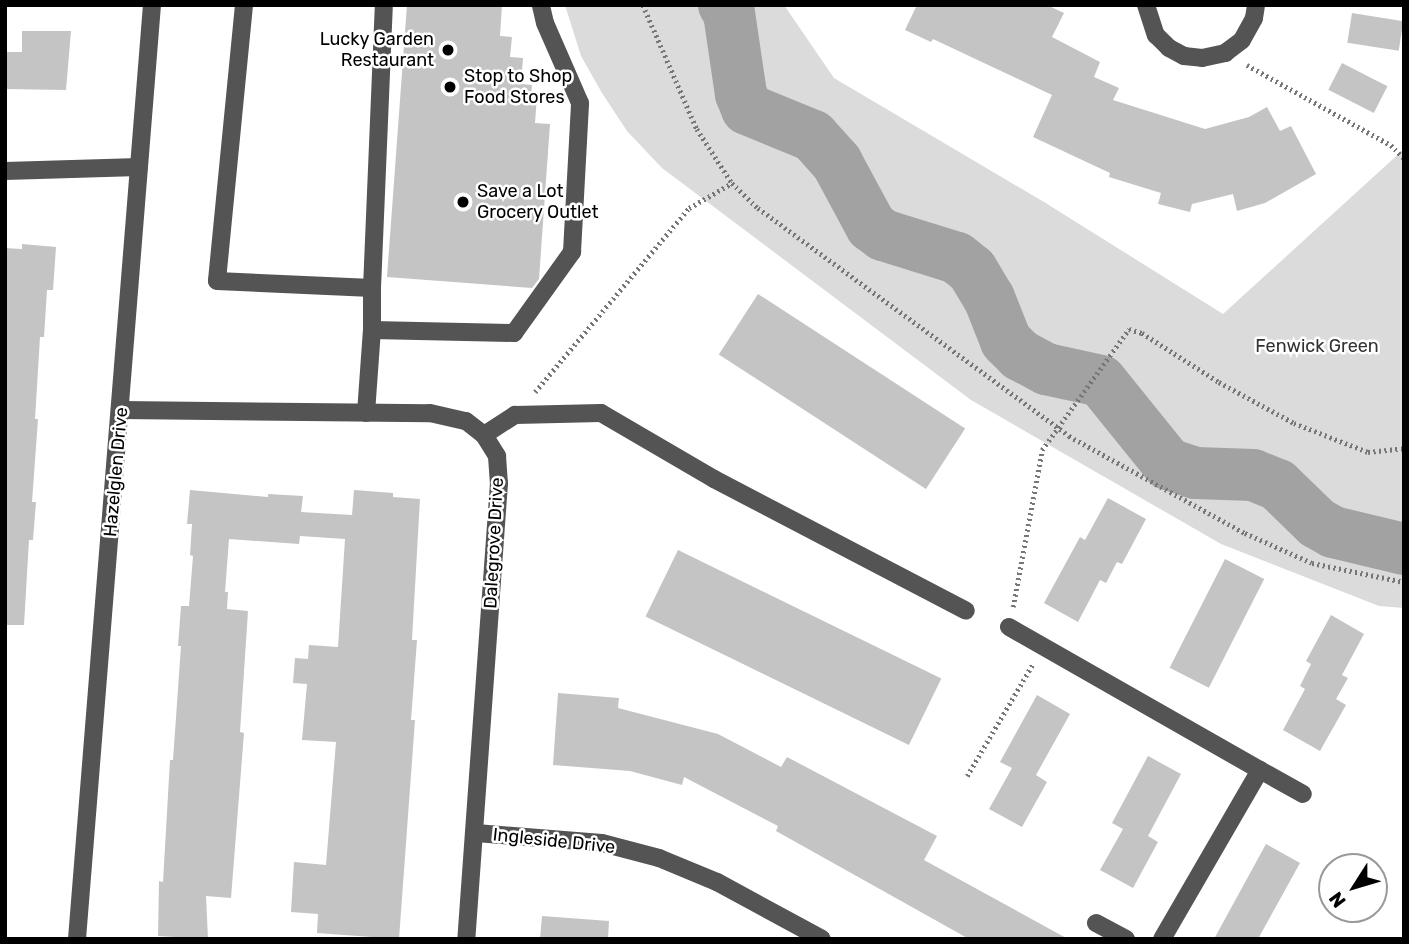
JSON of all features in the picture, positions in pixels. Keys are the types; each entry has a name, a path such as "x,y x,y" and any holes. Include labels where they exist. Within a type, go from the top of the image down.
{"street":[{"name":"Hazelglen Drive","path":"77,939 152,5"},
{"path":"244,5 217,281 372,288"},
{"path":"366,413 372,330 384,5"},
{"path":"372,330 514,333 572,252 580,103 545,23 541,5"},
{"path":"1146,5 1156,35 1169,48 1184,56 1202,58 1225,53 1242,40 1254,18 1256,5"},
{"path":"5,171 139,167"},
{"path":"121,410 430,413 466,421 484,435 515,415 601,413 714,479 966,611"},
{"name":"Dalegrove Drive","path":"466,939 476,833 499,483 497,456 484,435"},
{"path":"1009,627 1303,794"},
{"path":"1162,939 1260,770"},
{"name":"Ingleside Drive","path":"476,833 602,844 659,858 717,882 822,939"},
{"path":"1096,923 1126,939"}],"path":[{"path":"643,5 697,129 732,183 758,208 1057,427 1245,533 1312,563 1404,582"},
{"path":"1225,53 1391,145 1404,158"},
{"path":"532,396 689,208 732,183"},
{"path":"1009,627 1042,450 1129,329 1142,333 1219,382 1294,423 1368,452 1404,448"},
{"path":"967,776 1043,646"}],"green space":[{"name":"Fenwick Green","path":"565,5 784,5 834,78 1044,202 1223,314 1404,149 1404,608 1379,606 1221,544 971,400 662,168 627,131 602,93 581,56"}],"building":[{"path":"407,5 502,5 500,36 512,37 510,57 523,58 521,84 532,85 531,96 537,96 535,123 550,124 539,279 532,288 387,277"},
{"path":"917,5 1047,5 1064,13 1052,37 1100,62 1094,77 1119,88 1113,100 1205,129 1249,117 1267,107 1280,131 1291,126 1316,174 1265,203 1237,211 1233,194 1192,204 1190,212 1158,204 1161,193 1109,177 1110,173 1033,137 1052,95 933,39 931,42 905,30"},
{"path":"1352,13 1403,21 1399,51 1347,43"},
{"path":"22,31 71,31 66,90 5,89 5,52 22,52"},
{"path":"1342,63 1387,86 1374,113 1328,90"},
{"path":"22,244 56,247 53,290 47,290 44,337 40,337 32,502 36,502 33,540 29,540 24,625 5,625 5,248 22,249"},
{"path":"758,294 965,429 926,489 719,354"},
{"path":"190,490 268,497 268,494 303,496 301,512 352,515 354,490 393,493 393,497 420,499 412,640 417,640 411,720 415,720 399,939 317,933 318,914 291,912 294,862 326,865 336,742 302,740 307,684 293,683 295,658 308,659 309,645 338,647 345,539 300,536 299,544 229,539 225,592 228,592 227,609 248,611 240,732 244,733 231,898 206,896 208,939 158,936 159,881 163,882 170,760 173,760 181,606 189,606 193,556 190,555 192,524 187,524"},
{"path":"1108,498 1146,519 1122,564 1117,562 1106,583 1100,580 1078,622 1044,603 1080,537 1085,540"},
{"path":"678,550 941,678 909,745 646,617"},
{"path":"1225,559 1264,579 1209,688 1170,668"},
{"path":"1331,615 1364,634 1342,675 1348,678 1336,699 1346,705 1320,751 1283,730 1305,689 1300,686 1311,664 1306,661"},
{"path":"558,693 619,698 618,708 718,734 781,767 787,757 937,836 924,860 1068,939 969,939 776,831 778,826 684,777 682,785 630,771 553,765"},
{"path":"1037,695 1070,714 1036,775 1047,782 1022,827 989,809 1012,768 1000,762"},
{"path":"1148,756 1181,774 1148,836 1158,842 1133,888 1100,870 1123,829 1112,823"},
{"path":"1266,844 1300,863 1258,939 1214,939"},
{"path":"542,916 609,921 608,939 540,939"}],"waterway":[{"path":"724,5 729,13 741,94 747,109 813,136 837,163 871,226 883,235 957,258 972,270 989,298 1006,341 1020,355 1046,369 1101,381 1168,464 1196,473 1253,475 1278,485 1317,523 1333,532 1404,549"}],"place":[{"name":"Lucky Garden Restaurant","path":"448,50"},
{"name":"Stop to Shop Food Stores","path":"450,87"},
{"name":"Save a Lot Grocery Outlet","path":"463,202"}]}
